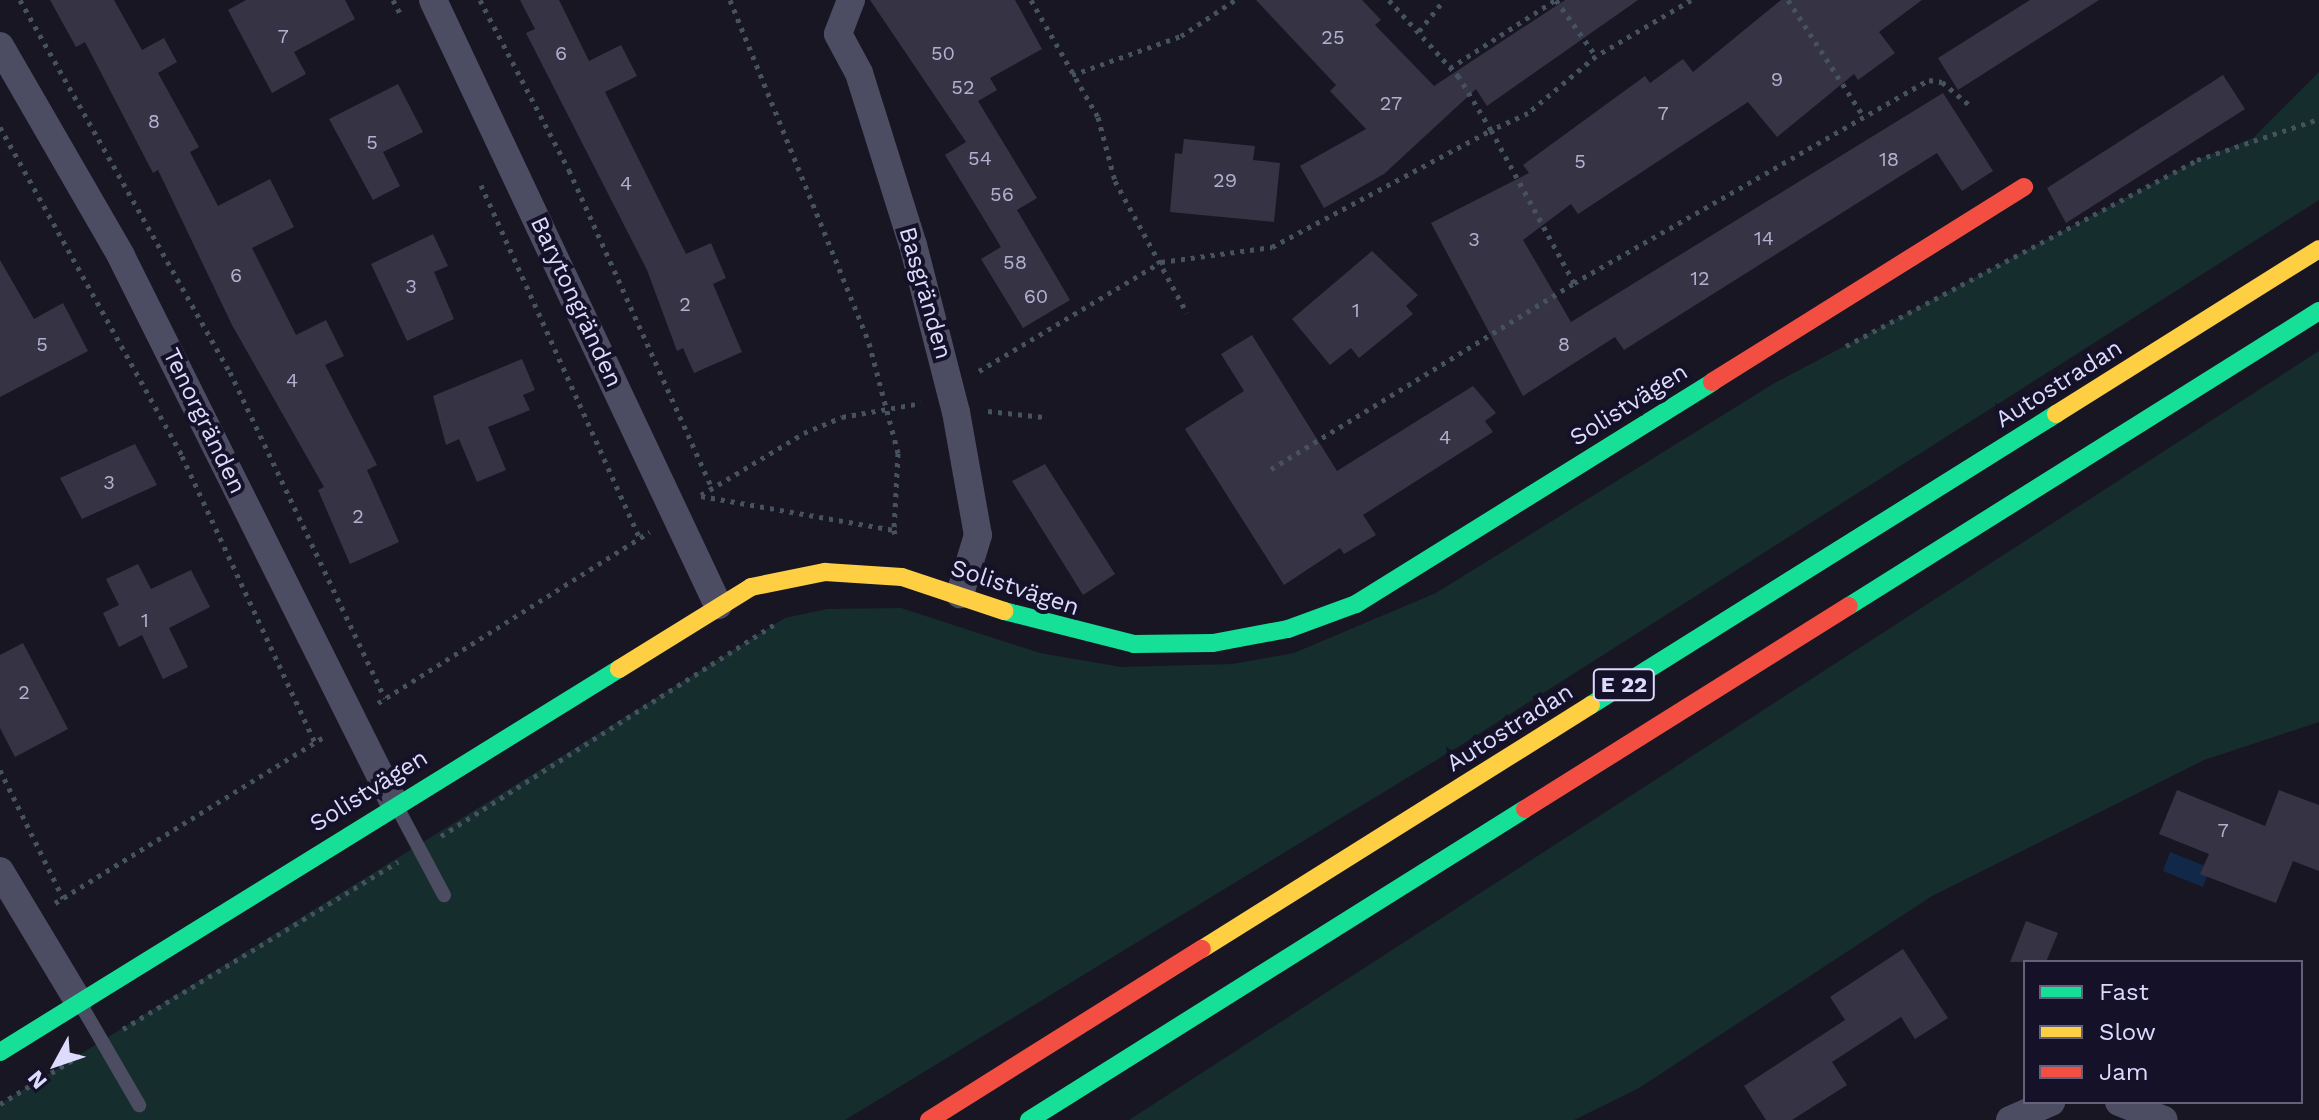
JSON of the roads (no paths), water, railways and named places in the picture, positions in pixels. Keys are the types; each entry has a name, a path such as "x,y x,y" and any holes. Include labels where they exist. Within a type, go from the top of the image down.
{"main road":[{"name":"Solistvägen","path":"0,1052 394,803 751,587 799,574 902,577 1057,629 1134,644 1252,638 1356,604 2024,187"},
{"name":"Autostradan","path":"929,1120 2319,249"},
{"name":"E 22","path":"1029,1120 2319,311"}],"street":[{"name":"Barytongränden","path":"433,0 718,605"},
{"name":"Basgränden","path":"851,0 838,34 868,102 953,400 978,535 960,594"},
{"name":"Tenorgränden","path":"0,46 121,256 394,803"},
{"path":"0,871 25,922 78,1001"},
{"path":"2010,1120 2046,1104"},
{"path":"2124,1104 2164,1120"}],"lane":[{"path":"394,803 444,895"},
{"path":"78,1001 139,1105"}],"water":[{"path":"2170,852 2210,868 2203,887 2163,871"}]}
